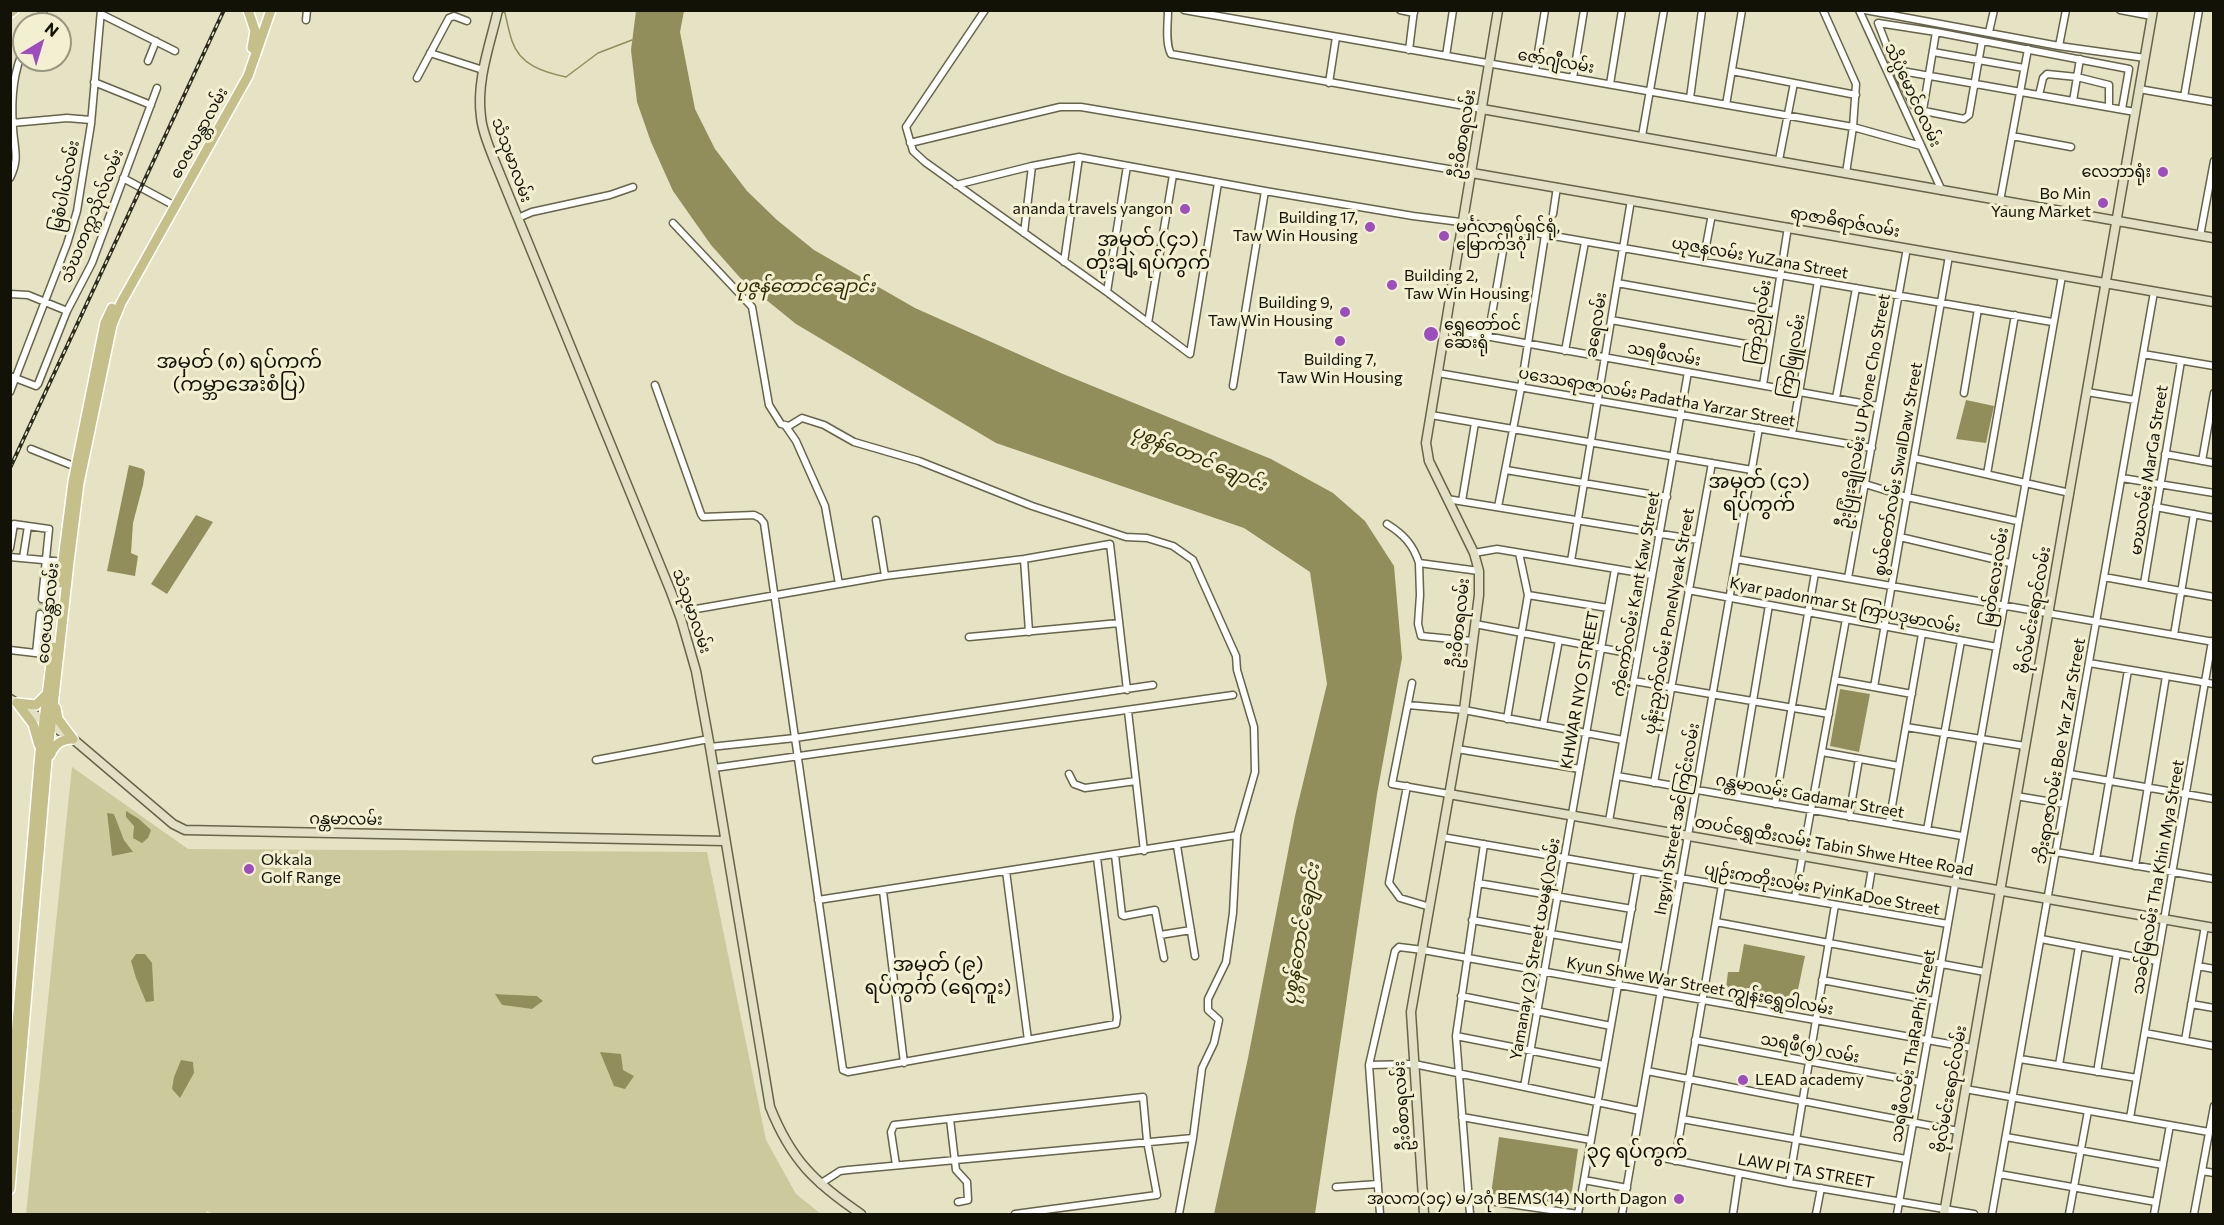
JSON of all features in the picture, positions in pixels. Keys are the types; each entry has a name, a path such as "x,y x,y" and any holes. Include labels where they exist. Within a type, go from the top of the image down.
{"main road":[{"path":"246,75 255,40 255,31 248,10"},
{"path":"246,75 271,10"},
{"name":"ဝေဇယန္တာလမ်း","path":"51,695 52,655 79,483 112,325 121,303 173,205 246,75"},
{"name":"ဝေဇယန္တာလမ်း","path":"10,1106 44,757 76,467 105,323 115,302 173,205"},
{"path":"14,701 36,705 51,695 58,719 73,739"},
{"path":"14,701 28,715 33,724 44,757 59,742 73,739"},
{"name":"ဝေဇယန္တာလမ်း","path":"10,1189 44,757"}],"street":[{"path":"306,20 307,10"},
{"path":"985,10 906,127 913,151 956,185 1190,354 1218,183"},
{"path":"1168,10 1169,51 1172,54 1329,83 1481,115 1642,136 1846,172 2000,201 2114,228 2214,238"},
{"name":"ဇော်ဂျီလမ်း","path":"1184,10 1222,14 1336,37 1853,127 1922,147"},
{"path":"1400,10 1414,12 1409,50"},
{"path":"1446,56 1453,10"},
{"name":"ဦးဝိစာရလမ်း","path":"1424,1215 1411,1012 1464,710 1479,595 1479,571 1474,553 1429,460 1426,443 1498,10"},
{"path":"1535,71 1545,10"},
{"path":"1573,78 1584,10"},
{"path":"1610,84 1622,10"},
{"path":"1642,136 1664,10"},
{"path":"1690,98 1702,10"},
{"path":"1726,105 1742,10"},
{"path":"1823,10 1856,84 1853,127 1846,172"},
{"name":"သိပ္ပံမောင်ဝလမ်း","path":"1859,10 1942,191"},
{"path":"1865,10 2059,46 2145,58"},
{"path":"1989,32 1994,10"},
{"path":"2059,46 2066,10"},
{"path":"2120,10 2152,13"},
{"path":"2184,97 2199,10"},
{"name":"သံသုမာလမ်း","path":"498,11 480,89 481,119 493,157 679,612 696,671 710,743 770,1107 780,1133 793,1154 820,1184 861,1215"},
{"path":"101,12 175,51"},
{"name":"မြစံပါယ်လမ်း","path":"10,392 13,377 46,302 78,211 91,120 101,12"},
{"name":"ဗိုလ်မင်းရောင်လမ်း","path":"1944,1212 2152,13"},
{"path":"417,78 449,18 454,16 467,21"},
{"path":"1983,41 1967,118 1923,110 1914,106 1896,70 1878,23 1936,32 2080,59 2129,69 2122,109"},
{"path":"1923,110 1936,32"},
{"path":"1329,83 1336,37"},
{"path":"148,61 156,41"},
{"path":"2000,201 2028,50"},
{"path":"1933,52 2024,68"},
{"path":"430,53 483,70"},
{"path":"2073,101 2080,59"},
{"path":"1896,70 2135,112"},
{"path":"1732,71 1856,95"},
{"path":"10,178 16,166 17,147 12,123 11,92 17,72"},
{"path":"2039,95 2046,74 2077,77 2109,85 2109,107"},
{"path":"94,82 150,105"},
{"path":"1779,160 1794,82"},
{"name":"သံဃတက္ကသိုလ်လမ်း","path":"13,377 36,386 92,262 157,88"},
{"path":"2139,89 2214,102"},
{"path":"910,143 1060,107 1081,107 1472,172"},
{"path":"12,123 67,118 91,120"},
{"path":"2012,136 2071,147"},
{"path":"956,185 1079,157 1064,262"},
{"name":"ယုဇနလမ်း YuZana Street","path":"1079,157 1265,191 1507,228 2052,321"},
{"path":"2200,236 2211,190 2214,161"},
{"path":"1024,233 1032,166"},
{"path":"1107,292 1127,166"},
{"name":"ရာဇာဓိရာဇ်လမ်း","path":"1472,172 2062,276 2105,278 2154,292 2214,303"},
{"path":"1148,323 1173,175"},
{"path":"123,178 173,205"},
{"path":"518,218 633,187"},
{"path":"1554,214 1557,188"},
{"path":"1233,386 1265,191"},
{"name":"ခရေလမ်း","path":"1571,561 1631,200"},
{"path":"1703,262 1712,214"},
{"path":"673,223 752,307 769,405 781,424 789,426 802,418 824,425 854,442 919,461 1032,506 1126,537 1146,538 1173,546 1193,560 1236,656 1237,670 1254,727 1255,772 1238,835 1233,913 1226,962 1208,999 1208,1010 1219,1020 1214,1043 1202,1068 1193,1138 1179,1215"},
{"name":"ကြာညိုလမ်း","path":"1763,386 1788,227"},
{"path":"1488,337 1507,228"},
{"path":"1498,507 1521,388 1545,235"},
{"path":"1565,351 1585,242"},
{"name":"ဦးပြုံးချိုလမ်း U Pyone Cho Street","path":"1848,578 1906,248"},
{"name":"စွယ်တော်လမ်း SwalDaw Street","path":"1874,687 1949,256"},
{"name":"မြတ်လေးလမ်း","path":"1956,883 1962,836 1997,647 2017,521 2062,276"},
{"name":"ကြာဖြူလမ်း","path":"1792,434 1818,282"},
{"path":"1617,283 1774,312"},
{"path":"1836,398 1856,288"},
{"name":"ဘိုးရာဇာလမ်း Boe Yar Zar Street","path":"1992,1215 2154,292"},
{"path":"10,294 28,295 68,311"},
{"path":"1964,393 1978,309"},
{"path":"1987,474 2014,315"},
{"path":"1611,320 1768,348"},
{"name":"သရဖီလမ်း","path":"1446,329 1878,406"},
{"path":"2144,354 2214,366"},
{"name":"မာဃလမ်း MarGa Street","path":"2144,584 2181,361"},
{"name":"ကံ့ကော်လမ်း Kant Kaw Street","path":"1609,821 1689,372"},
{"name":"ပဒေသရာဇာလမ်း Padatha Yarzar Street","path":"1438,374 1872,448"},
{"path":"655,386 703,517 753,515 763,520 776,596 843,1070 848,1072 904,1063 1116,1024 1097,858"},
{"path":"2087,392 2135,400"},
{"path":"2202,461 2214,393"},
{"path":"1431,415 1752,470"},
{"path":"1462,501 1475,423"},
{"path":"785,425 796,441 825,506 839,584"},
{"name":"Ingyin Street အင်ကြင်းလမ်း","path":"1622,1215 1759,429"},
{"path":"31,449 76,467"},
{"path":"2165,454 2214,463"},
{"path":"1914,458 2070,493"},
{"name":"ပုန်းညှက်လမ်း PoneNyeak Street","path":"1654,783 1712,463"},
{"path":"1506,470 1666,496"},
{"path":"2122,478 2214,493"},
{"path":"1865,484 1907,497 2017,521"},
{"path":"1447,499 1698,540"},
{"path":"2156,507 2214,518"},
{"path":"2174,635 2194,514"},
{"path":"876,520 885,576"},
{"path":"1387,524 1400,532 1410,543 1419,563 1418,624 1421,636 1473,641"},
{"path":"10,548 14,525 49,529 42,599"},
{"path":"23,558 28,526"},
{"path":"1900,537 2010,563"},
{"path":"679,612 885,576 1023,559 1110,544 1127,690"},
{"path":"1474,553 1497,549 1652,575"},
{"path":"1507,719 1528,595 1519,553"},
{"path":"10,557 66,562"},
{"path":"1023,559 1029,632"},
{"path":"1736,559 2213,642"},
{"path":"1419,563 1479,571"},
{"name":"KHWAR NYO STREET","path":"1572,816 1615,569"},
{"path":"1775,804 1815,573"},
{"path":"2104,577 2214,597"},
{"name":"Kyar padonmar St ကြာပဒုမာလမ်း","path":"1688,590 1997,647"},
{"path":"1528,595 1608,608"},
{"path":"1737,797 1769,605"},
{"path":"36,653 40,614"},
{"path":"1795,897 1846,620"},
{"path":"969,638 1119,623"},
{"path":"1475,624 1638,655"},
{"path":"1889,823 1922,634"},
{"path":"1543,725 1559,640"},
{"path":"1927,830 1961,641"},
{"name":"သခင်မြလမ်း Tha Khin Mya Street","path":"2130,1118 2213,642"},
{"path":"10,650 52,655"},
{"path":"2089,663 2214,684"},
{"path":"2096,859 2128,669"},
{"path":"2135,866 2166,676"},
{"path":"1835,680 1912,694"},
{"path":"1634,681 1829,714"},
{"path":"1412,683 1392,784 1449,794"},
{"path":"596,760 710,743 795,738 1153,685"},
{"path":"714,768 1233,695"},
{"name":"ဂန္တမာလမ်း","path":"14,701 73,739 173,824 184,830 725,841"},
{"path":"1408,705 1464,710 1623,740"},
{"path":"1128,711 1144,851"},
{"path":"1906,727 2025,746"},
{"path":"1457,749 1580,769"},
{"path":"1822,752 1899,766"},
{"path":"1849,816 1859,759"},
{"path":"1069,774 1074,784 1085,788 1136,781"},
{"path":"2070,774 2214,799"},
{"name":"ဂန္တမာလမ်း Gadamar Street","path":"1617,777 1962,836"},
{"path":"1407,786 1389,883 1400,898 1430,907"},
{"name":"တပင်ရွှေထီးလမ်း Tabin Shwe Htee Road","path":"1449,794 2209,927"},
{"path":"2016,796 2064,804"},
{"name":"Yamanay (2) Street ယမန()လမ်း","path":"1524,1087 1572,816"},
{"path":"818,900 1238,835"},
{"name":"ပျဉ်းကတိုးလမ်း PyinKaDoe Street","path":"1443,837 1948,924"},
{"path":"1470,1215 1456,1036 1484,844"},
{"path":"1177,846 1195,956"},
{"path":"2056,852 2214,879"},
{"path":"1115,855 1122,915 1155,910 1164,958"},
{"path":"1865,910 1872,868"},
{"path":"1006,871 1028,1040"},
{"path":"1469,1198 1578,1214 1638,871"},
{"path":"1478,883 1632,909"},
{"name":"သရဖီလမ်း ThaRaPhi Street","path":"1897,1215 1956,883"},
{"path":"1675,1161 1722,885"},
{"path":"883,891 904,1063"},
{"path":"1789,1183 1835,904"},
{"path":"1472,920 1625,948"},
{"path":"1716,922 1985,972"},
{"path":"2185,1040 2198,966 2209,927"},
{"path":"1160,935 1191,930"},
{"path":"2041,939 2157,961"},
{"path":"2059,1065 2079,946"},
{"name":"Kyun Shwe War Street ကျွန်းရွှေဝါလမ်း","path":"1369,1065 1395,951 1399,947 1972,1048"},
{"path":"2097,1072 2117,953"},
{"path":"2198,966 2214,969"},
{"path":"1822,980 1935,1001"},
{"path":"1461,996 1611,1026"},
{"path":"2191,1004 2214,1008"},
{"path":"2145,1033 2214,1046"},
{"path":"1456,1036 1604,1065"},
{"name":"သရဖီ(၅) လမ်း","path":"1695,1040 1920,1082"},
{"path":"2020,1059 2137,1078"},
{"path":"1380,1215 1369,1065 1414,1064 1640,1111"},
{"path":"1647,1071 1958,1131"},
{"path":"1965,1089 2209,1132"},
{"path":"896,1165 891,1132 894,1125 1142,1096 1144,1098 1156,1196 1015,1215"},
{"path":"2194,1215 2214,1106"},
{"path":"2069,1215 2088,1111"},
{"path":"1462,1117 1591,1140"},
{"path":"950,1119 957,1172 967,1182 968,1198 958,1202"},
{"path":"1682,1119 1906,1159"},
{"path":"2154,1215 2170,1125"},
{"path":"2006,1137 2163,1165"},
{"path":"820,1184 840,1171 1193,1138"},
{"name":"LAW PI TA STREET","path":"1633,1152 1944,1212 1974,1215"},
{"path":"2202,1171 2214,1173"},
{"path":"1733,1215 1739,1173"},
{"path":"2000,1174 2157,1202"},
{"path":"1584,1180 1627,1188"},
{"path":"1336,1187 1378,1184"},
{"path":"1816,1215 1821,1188"}],"shaded area":[{"path":"72,767 188,849 707,852 766,1140 796,1194 821,1214 213,1214 207,1211 205,1214 26,1214","holes":["107,814 114,814 124,840 132,853 112,855","496,994 537,996 543,1001 532,1009 502,1005"]}],"water":[{"path":"636,11 684,11 680,32 695,109 715,149 747,191 777,220 814,250 915,308 1063,374 1271,459 1333,493 1365,521 1394,566 1402,658 1377,794 1315,1214 1214,1214 1248,1058 1295,816 1327,684 1310,572 1244,528 996,443 796,324 743,281 711,245 673,191 651,142 637,102 631,50"},
{"path":"1966,400 1994,406 1986,443 1956,439"},
{"path":"129,465 143,469 145,472 133,523 131,553 138,556 135,576 107,571"},
{"path":"196,515 213,522 167,594 151,584"},
{"path":"1840,689 1870,694 1859,752 1830,746"},
{"path":"126,811 151,830 148,838 142,843 133,838 134,826 126,817"},
{"path":"107,813 114,814 124,840 133,852 112,856"},
{"path":"1744,944 1805,956 1796,999 1726,988 1728,972 1739,972"},
{"path":"136,954 145,954 152,963 154,1001 146,1002 136,978 131,961"},
{"path":"495,994 537,996 543,1001 532,1009 502,1005"},
{"path":"600,1052 621,1054 623,1070 634,1076 625,1089 614,1086"},
{"path":"181,1060 193,1062 194,1073 180,1098 172,1089"},
{"path":"1499,1137 1578,1149 1570,1205 1491,1194"}],"waterway":[{"path":"501,11 505,13 512,41 521,56 541,70 566,77 598,53 632,40"}],"tunnel":[{"path":"40,614 42,599"}],"railway":[{"path":"10,468 224,10"}],"place":[{"name":"လေဘာရုံး","path":"2163,172"},
{"name":"Bo Min Yaung Market","path":"2103,203"},
{"name":"ananda travels yangon","path":"1185,209"},
{"name":"Building 17, Taw Win Housing","path":"1370,227"},
{"name":"မင်္ဂလာရုပ်ရှင်ရုံ, မြောက်ဒဂုံ","path":"1444,236"},
{"name":"Building 2, Taw Win Housing","path":"1392,285"},
{"name":"Building 9, Taw Win Housing","path":"1345,312"},
{"name":"ရွှေတော်ဝင် ဆေးရုံ","path":"1431,334"},
{"name":"Building 7, Taw Win Housing","path":"1340,341"},
{"name":"Okkala Golf Range","path":"249,869"},
{"name":"LEAD academy","path":"1743,1080"},
{"name":"အလက(၁၄) မ/ဒဂုံ BEMS(14) North Dagon","path":"1679,1199"}],"district":[{"name":"အမှတ် (၄၁) တိုးချဲ့ရပ်ကွက်","path":"1148,250"},
{"name":"အမှတ် (၈) ရပ်ကွက် (ကမ္ဘာအေးစံပြ)","path":"239,372"},
{"name":"အမှတ် (၄၁) ရပ်ကွက်","path":"1759,492"},
{"name":"အမှတ် (၉) ရပ်ကွက် (ရေကူး)","path":"938,976"},
{"name":"၃၄ ရပ်ကွက်","path":"1637,1151"}],"water label":[{"name":"ပုဇွန်တောင်ချောင်း","path":"805,286"},
{"name":"ပုစွန်တောင် ချောင်း","path":"1199,458"},
{"name":"ပုစွန်တောင် ချောင်း","path":"1301,934"}]}
